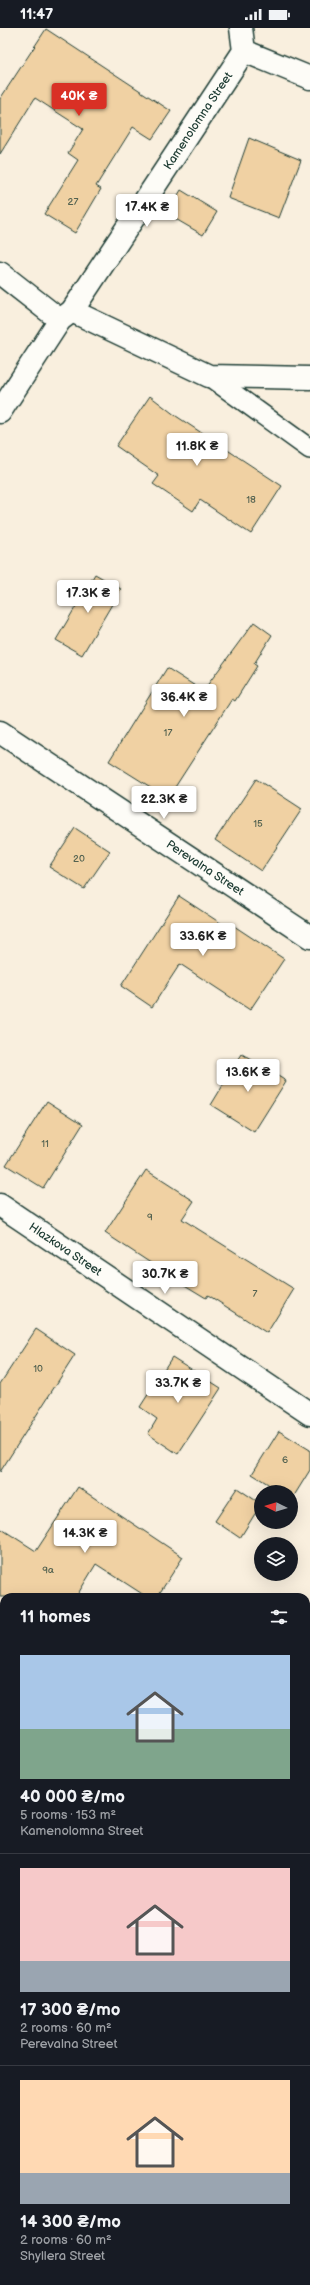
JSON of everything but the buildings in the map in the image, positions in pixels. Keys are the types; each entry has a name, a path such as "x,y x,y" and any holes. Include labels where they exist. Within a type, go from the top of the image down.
{"street":[{"path":"241,28 244,51 310,78"},
{"name":"Kamenolomna Street","path":"0,412 244,51"},
{"path":"0,273 66,315 209,376 297,376 310,378"},
{"name":"Perevalna Street","path":"0,732 310,937"},
{"name":"Hlazkova Street","path":"0,1205 310,1414"}],"lane":[{"path":"209,376 310,449"}]}
